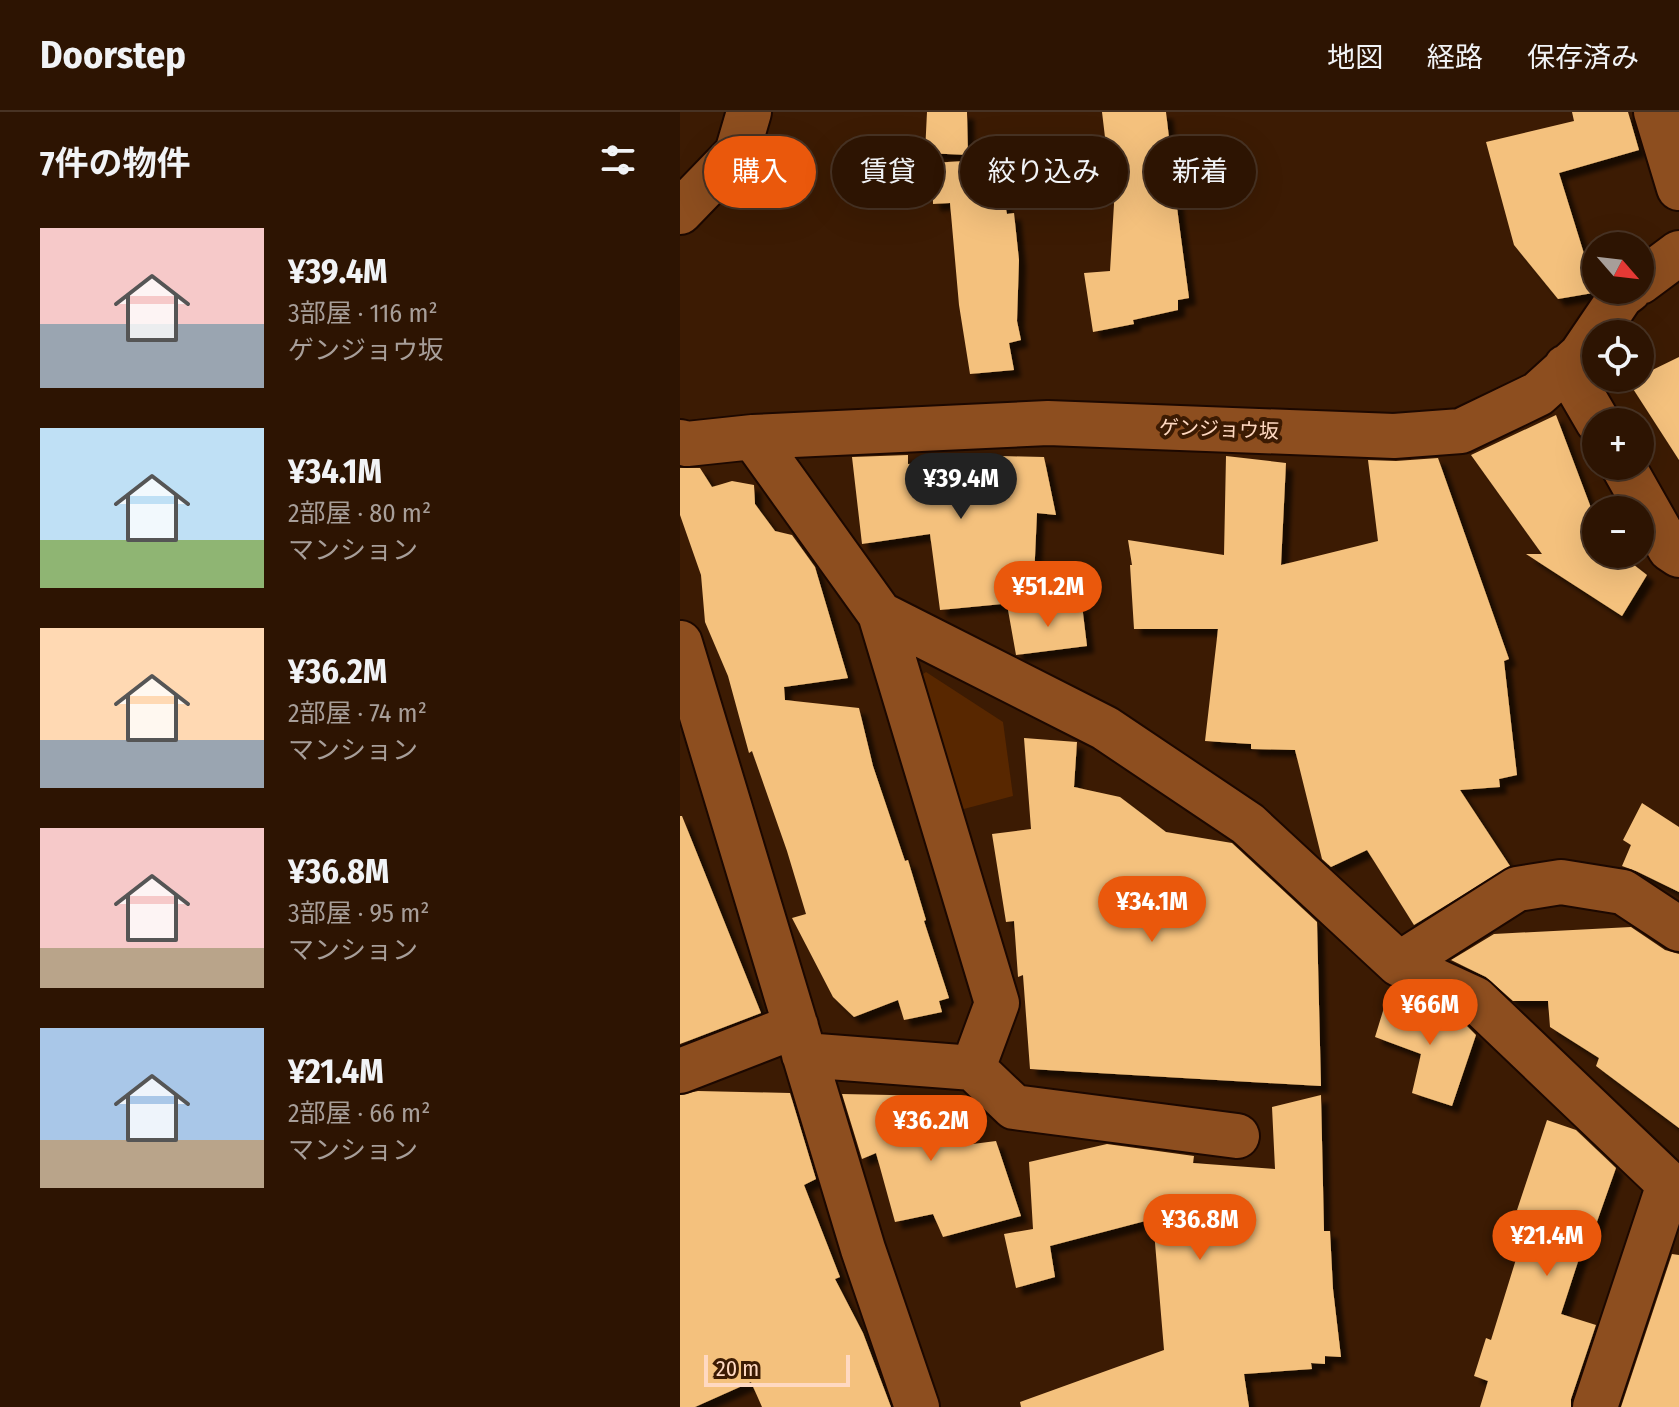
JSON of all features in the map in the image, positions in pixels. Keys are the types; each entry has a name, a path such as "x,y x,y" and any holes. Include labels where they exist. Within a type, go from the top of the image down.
{"street":[{"path":"680,212 737,153 749,112"},
{"path":"1656,112 1679,188"},
{"path":"1654,272 1679,253"},
{"name":"ゲンジョウ坂","path":"680,442 1048,423 1394,436 1461,431 1538,394 1581,355 1616,304"},
{"path":"1566,367 1590,408"},
{"path":"753,437 880,614 997,1003 973,1068"},
{"path":"1631,480 1670,549 1679,555"},
{"path":"880,614 1105,728 1248,824 1399,964 1475,999 1674,1186 1595,1407"},
{"path":"680,643 863,1249 917,1407"},
{"path":"1399,964 1517,889 1561,882 1623,892 1679,929"},
{"path":"680,1071 800,1040 973,1068 1014,1107 1237,1136"}],"shaded area":[{"path":"926,672 1003,722 1013,796 960,810 913,681"}],"building":[{"path":"927,112 967,112 968,136 960,136 960,155 944,154 944,136 926,136"},
{"path":"1102,112 1166,112 1169,136 1144,136 1144,208 1177,208 1189,298 1178,300 1178,310 1133,320 1134,324 1093,332 1084,273 1110,271 1114,208 1128,208 1128,136 1105,136"},
{"path":"1572,112 1628,112 1639,150 1559,173 1582,247 1582,295 1558,299 1514,245 1486,142 1574,121"},
{"path":"960,161 960,208 1006,208 1007,214 1014,213 1019,260 1017,321 1021,340 1009,343 1014,370 970,374 959,305 950,203 944,203 944,162"},
{"path":"1679,357 1679,460 1654,421 1654,408 1645,408 1635,392 1654,392 1654,369"},
{"path":"1556,415 1587,496 1582,496 1582,568 1638,568 1647,575 1622,616 1526,554 1542,554 1471,455"},
{"path":"908,455 908,464 1002,461 1002,456 1044,457 1056,515 1037,513 1033,601 940,610 930,534 862,544 852,457"},
{"path":"1226,456 1286,463 1281,565 1378,541 1368,460 1438,458 1509,659 1504,661 1517,775 1499,779 1500,787 1460,790 1510,866 1414,925 1367,850 1331,867 1322,859 1295,750 1251,749 1251,744 1205,741 1218,629 1134,629 1128,540 1224,555"},
{"path":"680,468 700,468 712,487 732,481 754,485 755,504 775,531 792,535 815,567 848,678 784,687 785,700 859,708 873,766 905,861 908,860 949,998 939,1001 942,1012 904,1020 898,1000 854,1017 833,997 792,918 806,914 752,751 749,753 728,676 705,622 701,575 680,515"},
{"path":"1082,605 1087,646 1016,655 1008,610"},
{"path":"1024,738 1077,742 1074,787 1120,797 1166,832 1232,843 1317,922 1321,1086 1030,1069 1023,975 1018,977 1014,921 1006,922 992,834 1031,829"},
{"path":"1642,803 1679,827 1679,892 1622,866 1631,845 1623,840"},
{"path":"680,816 761,1013 680,1044"},
{"path":"1631,927 1665,950 1679,954 1679,1128 1596,1066 1599,1058 1550,1027 1548,1001 1513,1001 1486,977 1451,960 1494,934"},
{"path":"1387,998 1462,1021 1476,1035 1452,1106 1412,1093 1421,1054 1375,1037"},
{"path":"698,1091 790,1093 816,1179 804,1185 840,1277 835,1279 863,1333 891,1407 762,1407 751,1382 695,1407 680,1407 680,1095"},
{"path":"842,1094 938,1096 965,1145 996,1141 1021,1216 943,1237 933,1214 895,1222 876,1153 862,1159"},
{"path":"1321,1095 1324,1231 1330,1231 1341,1357 1325,1356 1325,1364 1311,1363 1312,1369 1244,1374 1249,1407 1021,1407 1020,1402 1164,1350 1153,1219 1050,1246 1055,1277 1016,1288 1004,1234 1033,1229 1029,1162 1107,1144 1194,1156 1193,1163 1275,1169 1272,1107"},
{"path":"1547,1120 1576,1130 1616,1168 1593,1233 1588,1231 1561,1314 1596,1325 1571,1407 1480,1407 1488,1381 1474,1376 1486,1338 1491,1340 1530,1214 1517,1210"},
{"path":"1672,1254 1679,1255 1679,1407 1621,1407"}]}
